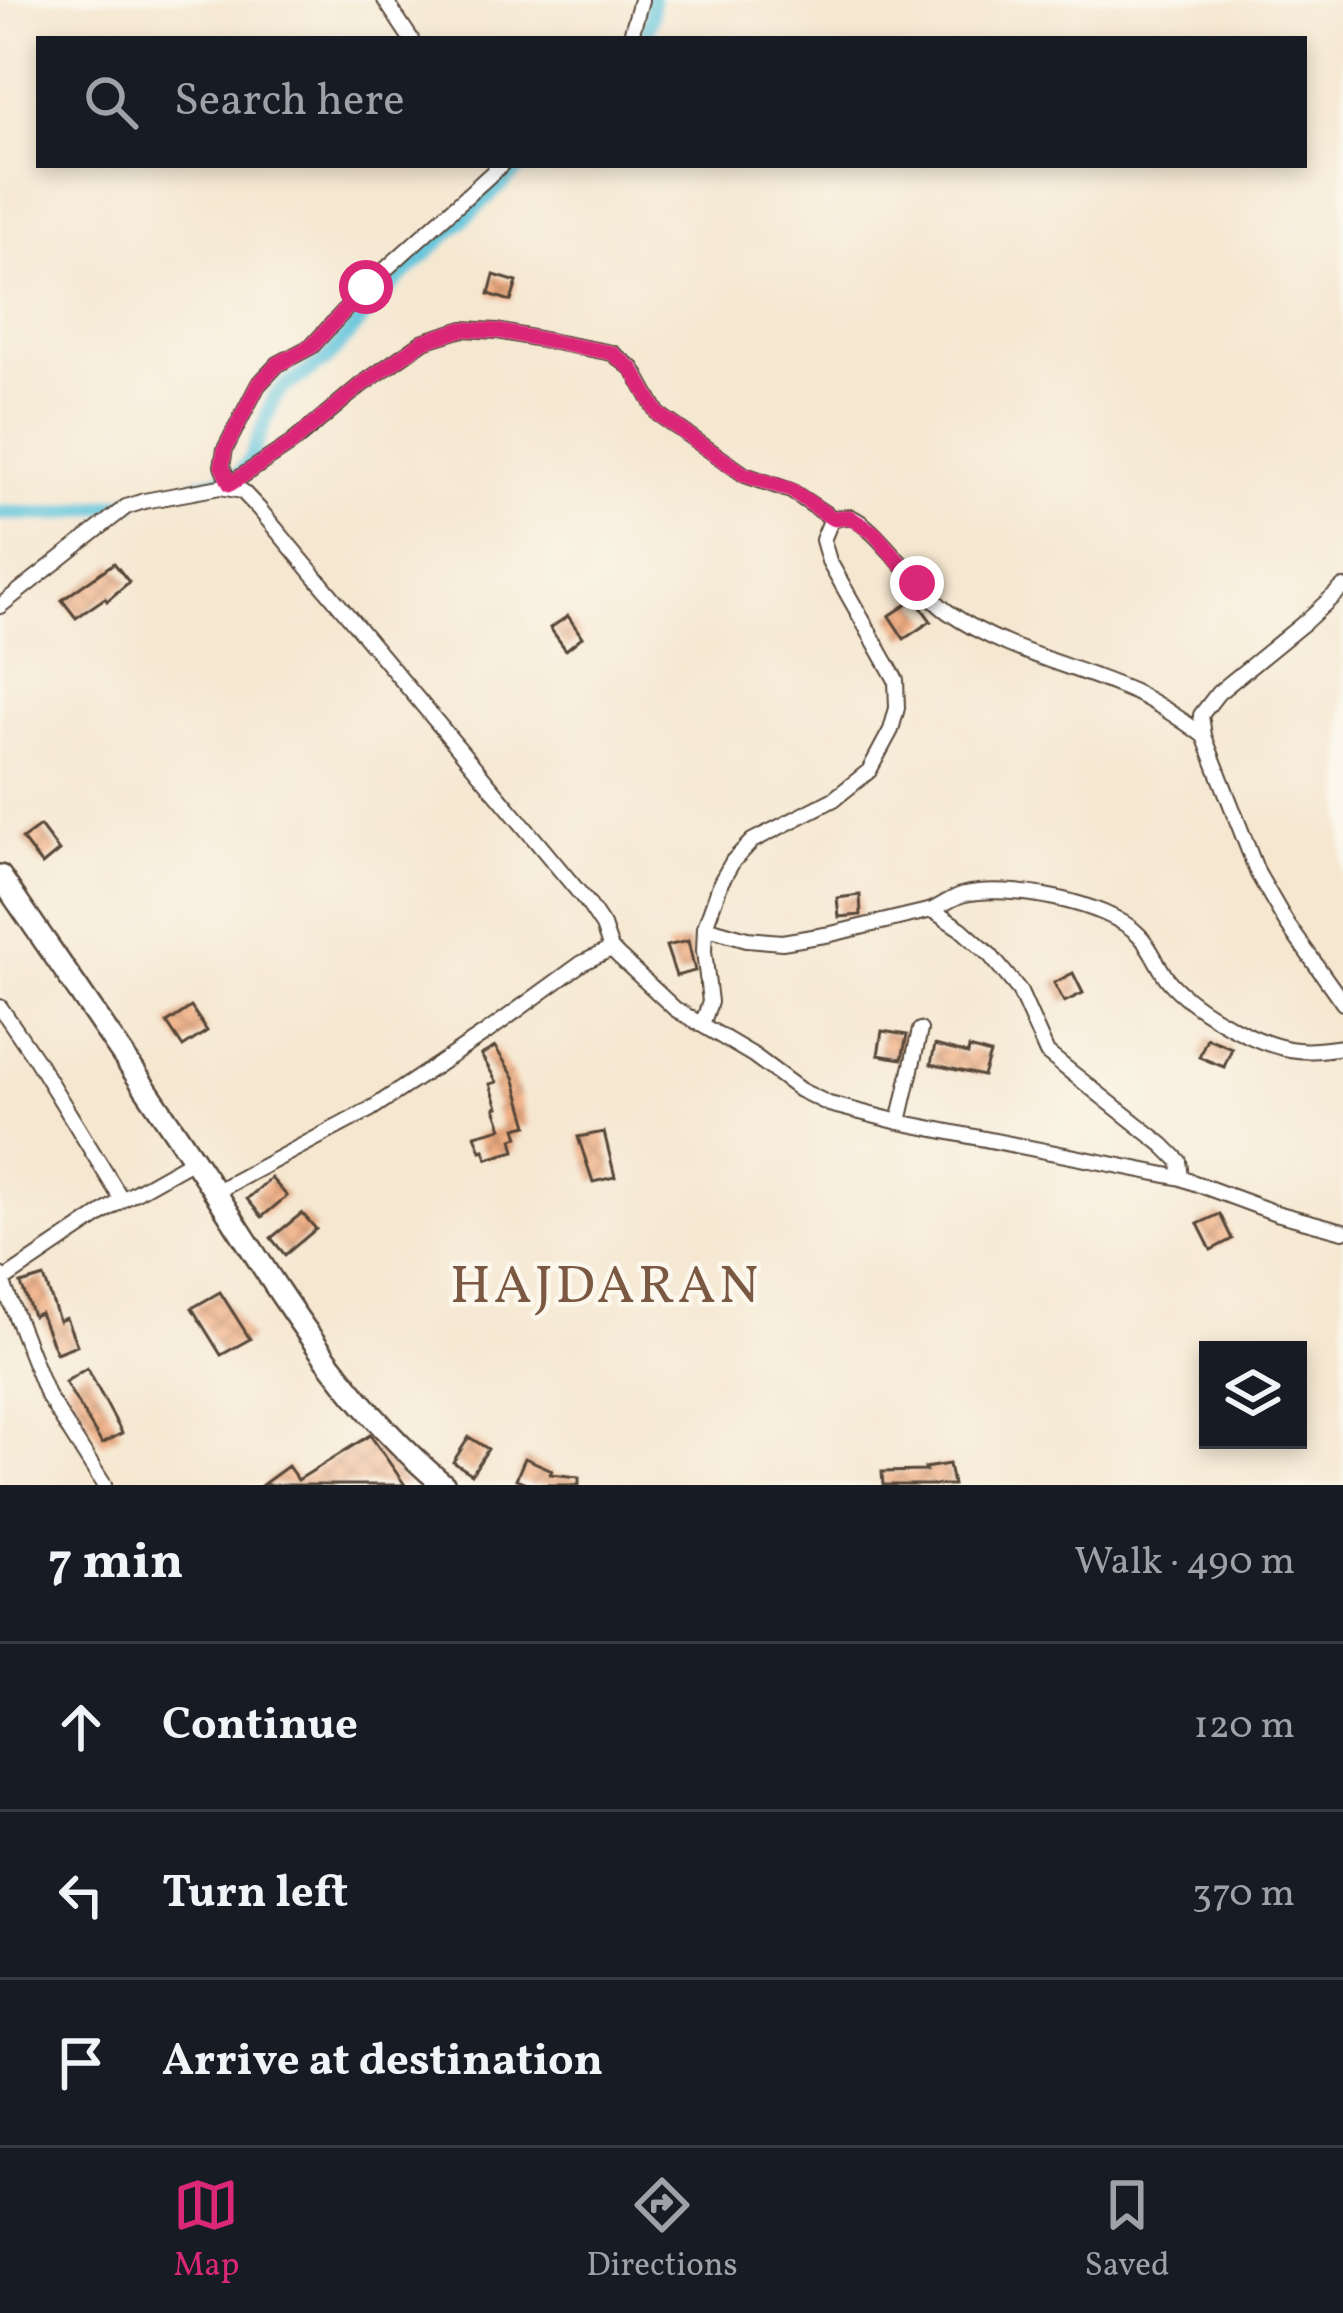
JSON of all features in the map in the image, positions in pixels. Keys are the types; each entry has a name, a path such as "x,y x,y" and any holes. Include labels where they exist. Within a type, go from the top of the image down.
{"main road":[{"path":"0,876 345,1386 382,1429 444,1485"}],"street":[{"path":"385,0 409,36"},
{"path":"631,36 641,0"},
{"path":"498,168 366,287 312,346 278,364 258,385 225,449 228,480 259,509 587,902 611,949 675,1009 753,1055 800,1090 830,1104 1180,1178 1343,1231"},
{"path":"0,606 110,517 126,507 212,488 228,480 292,443 361,385 424,341 463,329 497,331 612,353 632,369 658,414 745,475 791,490 832,518 849,517 874,533 917,583 961,620 1026,652 1133,692 1172,711 1204,736"},
{"path":"702,1025 710,1001 705,927 733,861 752,841 834,799 869,771 897,709 896,680 830,561 823,540 832,518"},
{"path":"1343,587 1217,693 1201,716 1204,736 1258,874 1343,1003"},
{"path":"705,927 747,939 782,942 932,910 961,894 1027,891 1120,921 1140,935 1167,979 1189,1000 1265,1042 1293,1050 1343,1047"},
{"path":"932,910 990,955 1019,990 1047,1053 1163,1145 1178,1160 1180,1178"},
{"path":"214,1192 371,1109 582,963 611,949"},
{"path":"0,1007 122,1200"},
{"path":"899,1122 920,1030"},
{"path":"104,1485 46,1395 1,1278 193,1160"}],"building":[{"path":"494,275 517,282 511,301 489,294"},
{"path":"114,563 129,582 76,618 62,600"},
{"path":"915,599 931,621 904,639 889,616"},
{"path":"568,616 582,637 566,650 550,628"},
{"path":"40,826 59,851 42,865 22,839"},
{"path":"860,895 861,915 839,917 837,898"},
{"path":"688,941 695,971 676,976 666,946"},
{"path":"1073,973 1083,993 1064,1002 1054,983"},
{"path":"191,1007 207,1031 183,1047 167,1023"},
{"path":"882,1031 907,1035 902,1059 878,1055"},
{"path":"1207,1038 1232,1048 1224,1067 1199,1057"},
{"path":"935,1045 990,1054 983,1076 931,1064"},
{"path":"495,1047 514,1077 528,1125 516,1128 515,1151 487,1159 475,1135 502,1128 490,1084 497,1082 481,1055"},
{"path":"604,1132 615,1177 593,1182 578,1137"},
{"path":"271,1178 287,1196 262,1217 247,1199"},
{"path":"302,1213 316,1229 285,1255 271,1238"},
{"path":"1220,1214 1232,1239 1211,1250 1198,1224"},
{"path":"44,1277 59,1321 66,1318 77,1345 56,1353 40,1313 33,1316 21,1284"},
{"path":"220,1292 250,1339 221,1355 192,1308"},
{"path":"87,1368 122,1433 102,1444 65,1382"},
{"path":"370,1435 405,1485 262,1485 288,1466 298,1480"},
{"path":"469,1437 488,1449 472,1474 453,1462"},
{"path":"525,1458 552,1470 550,1474 579,1477 579,1485 531,1485 516,1479"},
{"path":"949,1464 953,1485 883,1485 882,1472 926,1471"}],"waterway":[{"path":"645,36 652,0"},
{"path":"196,486 239,475 283,388 326,360 395,282 519,168"},
{"path":"0,513 54,514 132,502"}],"district":[{"name":"HAJDARAN","path":"606,1288"}],"route":[{"path":"366,287 312,346 278,364 258,385 225,449 222,466 230,484 292,443 361,385 424,341 463,329 497,331 612,353 632,369 658,414 745,475 791,490 832,518 849,517 874,533 917,583"}]}
